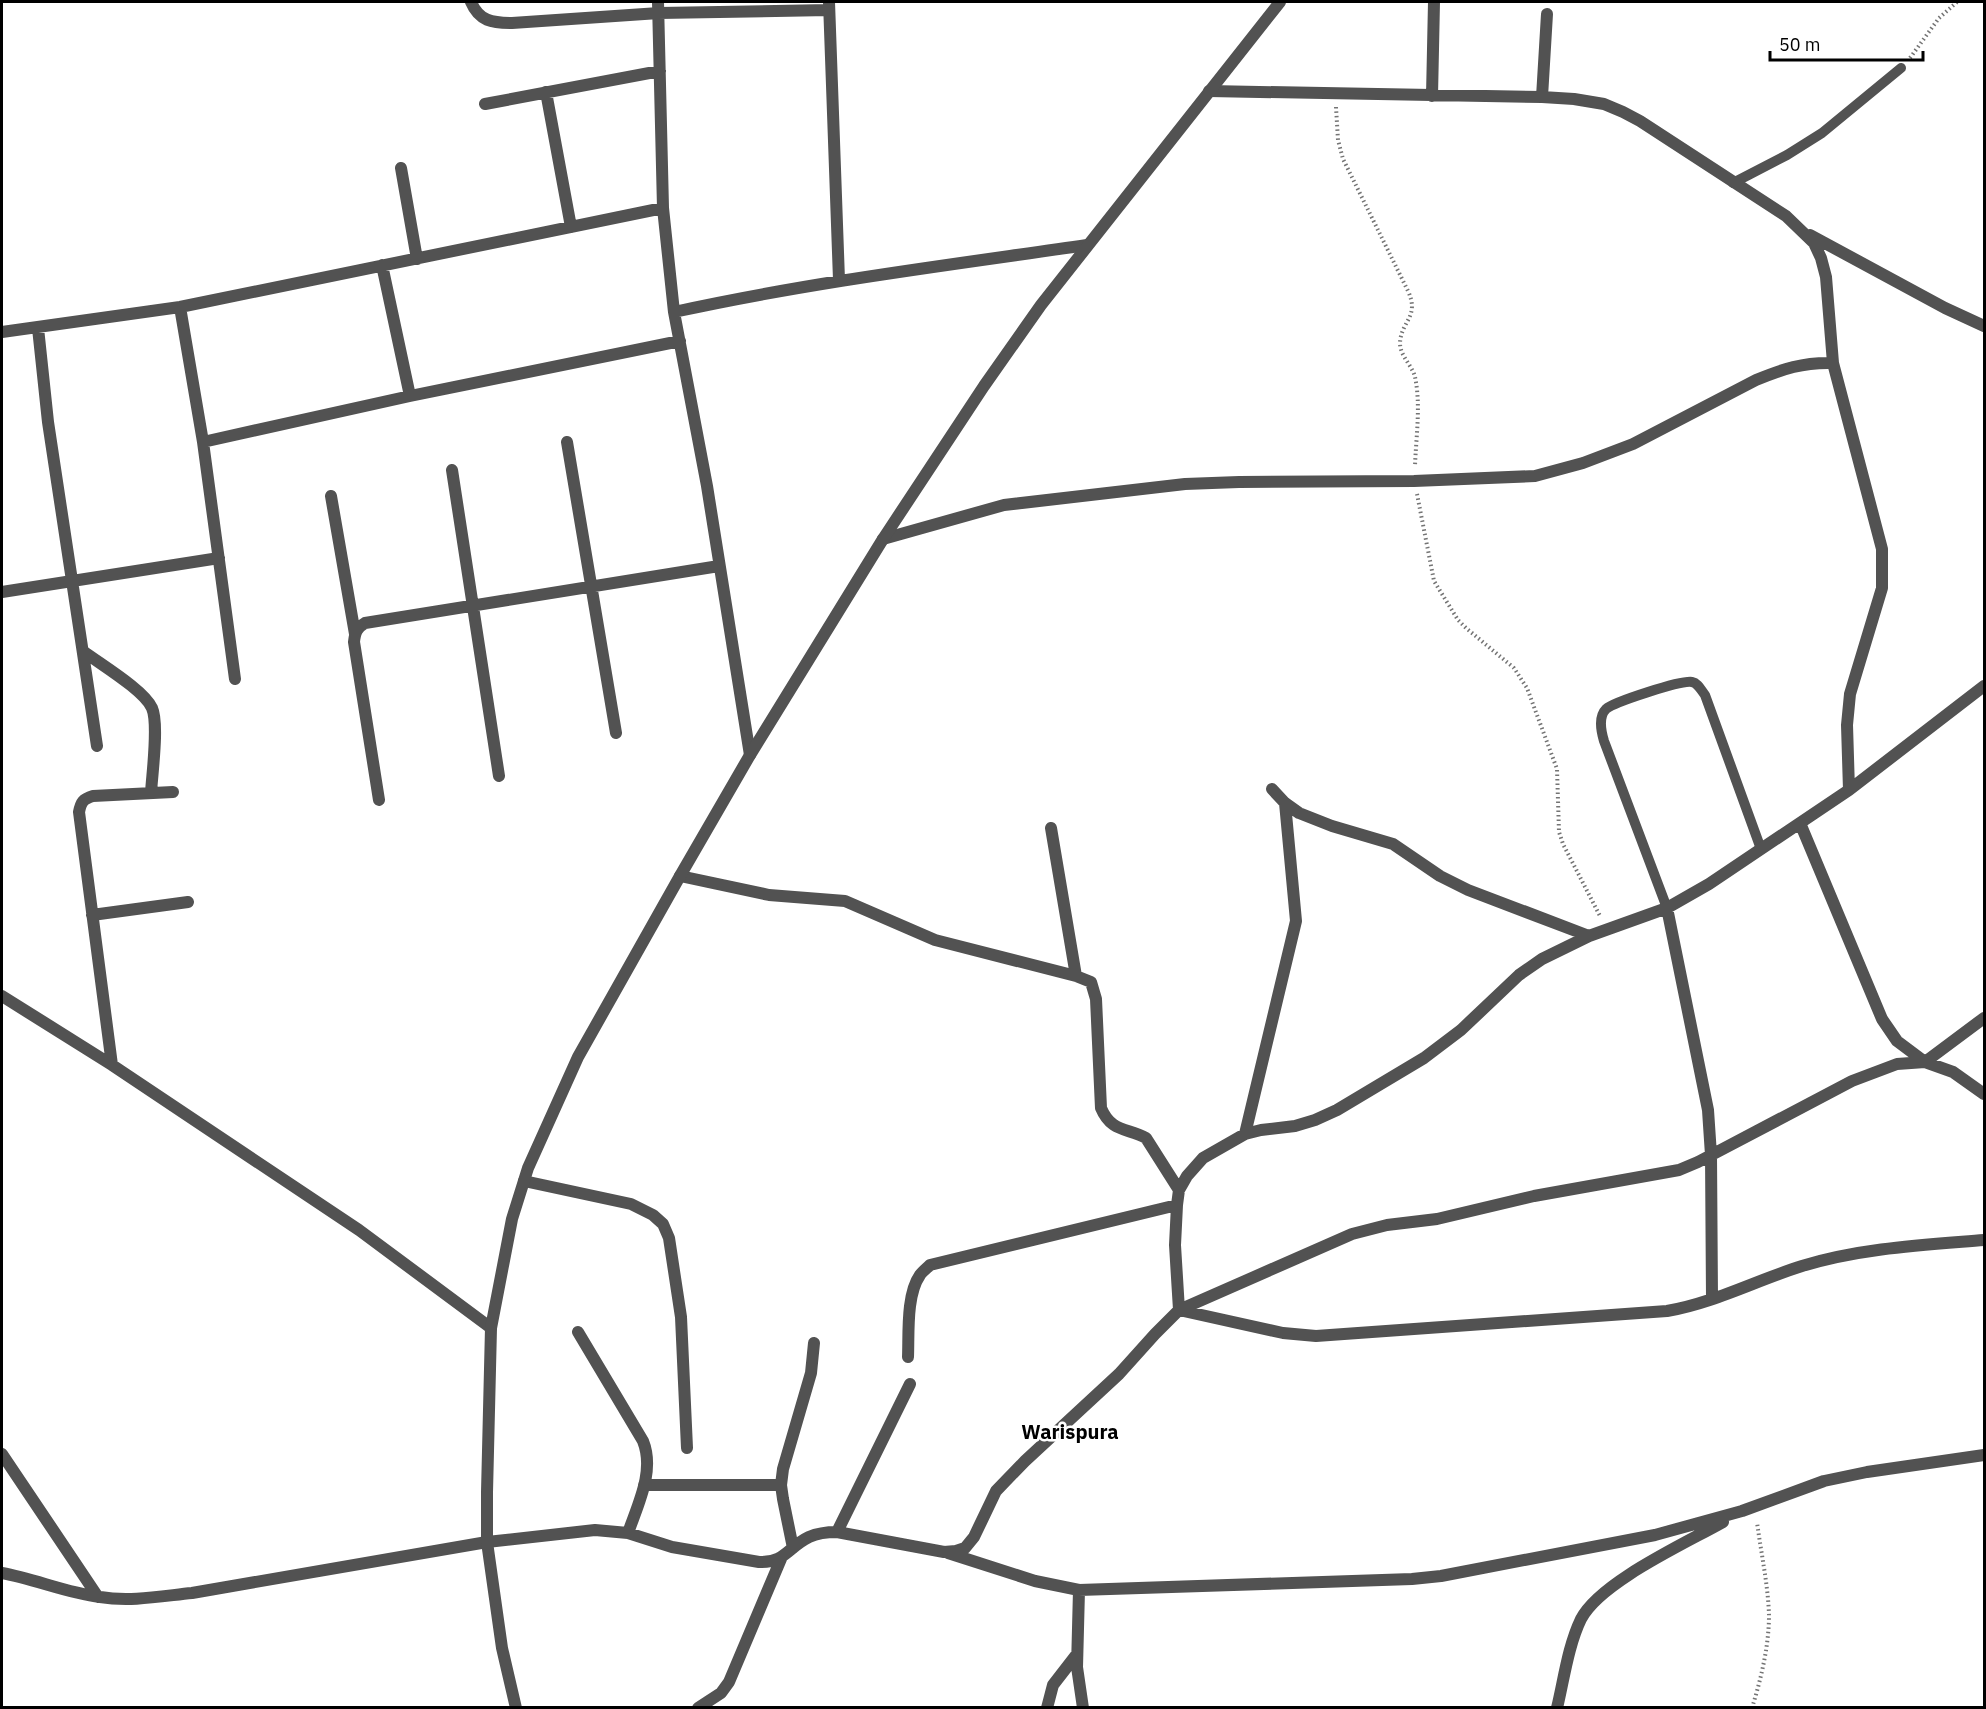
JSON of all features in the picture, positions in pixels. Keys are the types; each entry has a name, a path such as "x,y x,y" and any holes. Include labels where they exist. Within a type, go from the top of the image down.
{"street":[{"path":"471,2 476,12 493,23 512,23 659,7 829,6 839,280"},
{"path":"516,1707 501,1648 487,1542 491,1328 512,1219 524,1180 578,1057 750,755 883,539 984,386 1087,244 1280,2"},
{"path":"1432,96 1434,2"},
{"path":"659,7 663,208 674,312 750,755"},
{"path":"1542,97 1547,14"},
{"path":"485,104 660,71"},
{"path":"1209,91 1542,97 1604,104 1640,121 1786,216 1814,243 1826,277 1833,363 1878,533 1883,565 1882,588 1850,694 1847,725 1849,790"},
{"path":"546,92 571,226"},
{"path":"401,168 417,259"},
{"path":"2,332 180,307 663,208"},
{"path":"1803,231 1944,308 1984,326"},
{"path":"674,312 839,280 1087,244"},
{"path":"382,266 410,396"},
{"path":"180,307 203,442 235,679"},
{"path":"38,328 49,431 97,746"},
{"path":"203,442 410,396 680,341"},
{"path":"883,539 987,509 1035,500 1218,482 1414,481 1535,476 1560,470 1633,444 1756,380 1776,372 1813,362 1833,363"},
{"path":"567,442 616,733"},
{"path":"452,470 498,776"},
{"path":"331,496 355,634"},
{"path":"2,592 219,558"},
{"path":"379,800 354,642 358,627 365,623 719,566"},
{"path":"83,651 140,693 152,708 155,725 151,793"},
{"path":"1179,1310 1175,1245 1176,1205 1179,1190 1203,1158 1245,1134 1295,1126 1315,1120 1337,1110 1424,1058 1461,1030 1519,975 1542,959 1589,936 1666,908 1709,884 1849,790 1984,686"},
{"path":"1272,789 1299,813 1393,844 1440,876 1468,890 1589,936"},
{"path":"112,1065 79,812 85,799 93,796 173,792"},
{"path":"1245,1134 1296,921 1285,802"},
{"path":"1800,823 1882,1019 1897,1041 1924,1062 1953,1072 1984,1094"},
{"path":"1051,828 1076,976"},
{"path":"680,876 770,895 845,901 935,940 1076,976 1091,982 1095,992 1101,1108 1105,1118 1121,1129 1146,1138 1179,1190"},
{"path":"92,915 188,903"},
{"path":"1666,908 1706,1096 1711,1155 1712,1298"},
{"path":"2,996 112,1065 359,1230 491,1328"},
{"path":"944,1552 965,1548 974,1537 996,1491 1119,1374 1179,1310 1352,1234 1387,1225 1437,1219 1534,1196 1679,1170 1852,1081 1897,1064 1924,1062 1984,1018"},
{"path":"524,1180 631,1204 653,1215 663,1224 669,1238 681,1317 687,1448"},
{"path":"908,1357 912,1296 919,1276 930,1265 1176,1205"},
{"path":"1179,1310 1283,1334 1316,1336 1667,1311 1822,1260 1888,1248 1984,1240"},
{"path":"578,1332 644,1441 648,1453 644,1485 628,1533"},
{"path":"793,1548 781,1485 783,1469 811,1373 814,1343"},
{"path":"837,1532 910,1384"},
{"path":"2,1454 98,1597"},
{"path":"1557,1707 1574,1636 1582,1617 1596,1600 1614,1585 1644,1567 1742,1511 1824,1481 1867,1472 1984,1455"},
{"path":"644,1485 781,1485"},
{"path":"2,1573 98,1597 123,1599 192,1593 487,1542 595,1530 628,1533 672,1547 771,1563 781,1559 809,1537 837,1532 944,1552 1035,1581 1079,1590 1401,1579 1441,1576 1655,1535 1742,1511"},
{"path":"698,1707 721,1693 729,1682 781,1559"},
{"path":"1079,1590 1077,1654 1083,1707"},
{"path":"1047,1707 1053,1684 1077,1654"}],"lane":[{"path":"1733,183 1822,133 1901,68"},
{"path":"1666,908 1604,741 1601,719 1605,710 1615,703 1678,683 1691,682 1699,686 1705,695 1761,849"}],"path":[{"path":"1901,68 1939,18 1957,2"},
{"path":"1335,94 1337,131 1343,159 1413,305 1413,312 1400,340 1401,348 1412,367 1416,383 1414,481 1434,581 1458,620 1514,668 1527,688 1557,769 1559,832 1607,930"},
{"path":"1752,1707 1765,1651 1769,1617 1754,1506"}],"district":[{"name":"Warispura","path":"1070,1432"}]}
